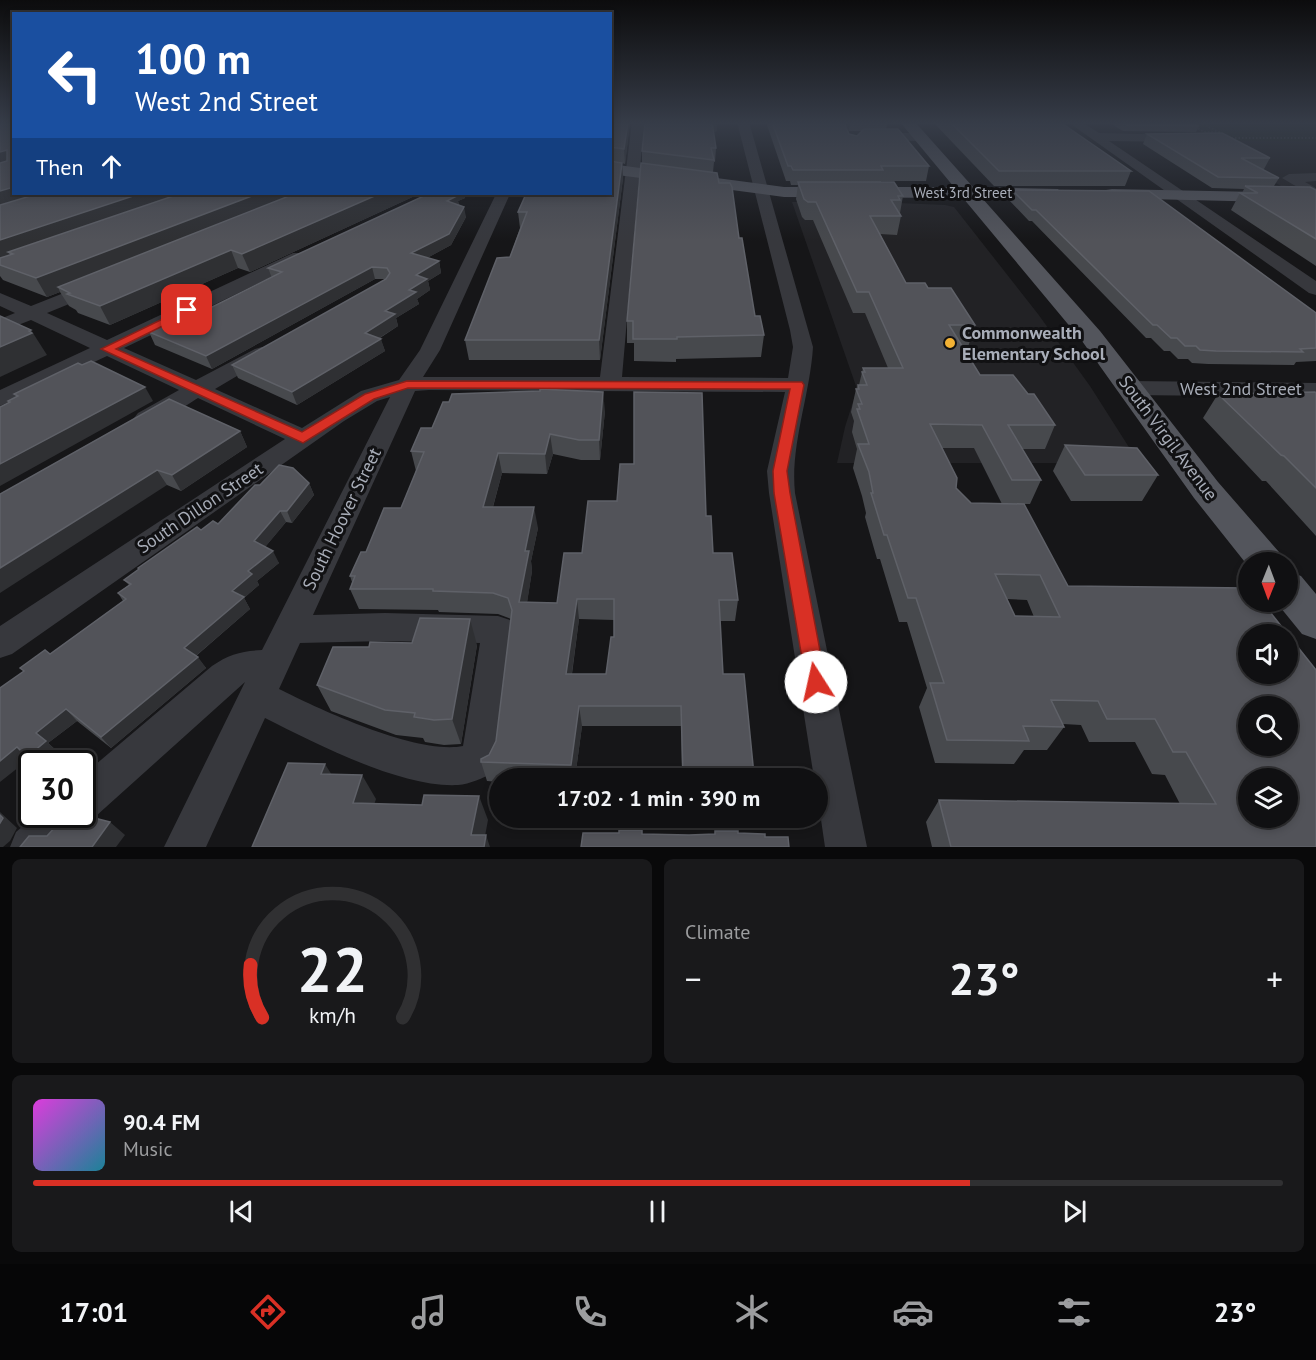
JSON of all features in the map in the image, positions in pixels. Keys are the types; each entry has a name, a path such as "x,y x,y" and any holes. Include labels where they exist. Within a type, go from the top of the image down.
{"main road":[{"name":"South Virgil Avenue","path":"942,162 1092,336 1206,490 1258,552"},
{"name":"West 3rd Street","path":"612,169 784,192 1070,193"},
{"path":"1091,194 1316,198"},
{"path":"1298,600 1316,622"}],"street":[{"path":"610,385 634,162"},
{"path":"754,162 801,330 802,364 780,471 782,493 846,847"},
{"path":"1131,162 1316,289"},
{"path":"1316,177 1289,178 1316,194"},
{"name":"South Hoover Street","path":"185,847 407,385 430,350 503,195"},
{"path":"0,399 317,249"},
{"path":"0,326 116,278"},
{"path":"0,299 303,438"},
{"path":"123,431 279,343"},
{"path":"407,385 797,385"},
{"name":"South Dillon Street","path":"0,644 303,438 369,396 407,385"},
{"name":"West 2nd Street","path":"1130,388 1316,390"},
{"path":"257,696 363,745 439,766 472,765 480,760 498,630 396,627 290,629"},
{"path":"96,790 238,667 273,664"},
{"path":"31,847 52,828"}],"shaded area":[{"path":"1236,162 1316,162 1316,187 1281,186"},
{"name":"Commonwealth Elementary School","path":"792,202 874,202 954,207 1038,314 1090,386 1139,463 837,463 857,389"}],"building":[{"path":"12,162 12,188 0,191 0,163"},
{"path":"612,162 622,163 599,340 465,340 497,258 510,257 527,212 518,212 526,195 612,195"},
{"path":"786,162 925,162 929,166 881,166 883,170 793,170 791,166 788,166"},
{"path":"990,162 1117,162 1131,171 999,171"},
{"path":"1192,162 1248,162 1279,178 1218,177"},
{"path":"641,163 717,173 719,183 730,183 755,316 760,316 764,335 633,339 633,321 627,321"},
{"path":"798,182 894,182 903,196 898,196 900,200 891,200 901,216 870,216 906,283 925,283 928,288 951,288 975,325 949,325 980,375 1013,375 1028,394 1034,394 1055,425 1008,425 1041,480 1012,480 982,425 930,424 957,478 956,488 971,503 1024,504 1068,586 1238,588 1238,612 1270,612 1279,624 1238,624 1238,684 1298,684 1298,647 1316,670 1316,847 951,847 939,800 1216,804 1186,752 1173,752 1155,719 1107,719 1098,701 1051,700 1064,727 1023,726 1029,741 947,740 930,683 944,683 916,598 908,598 887,535 884,535 871,493 873,493 869,472 858,444 869,444 857,409 860,409 858,404 862,404 856,389 859,389 858,385 867,385 862,372 865,372 863,368 903,368 869,292 857,292 816,202 808,202 804,199","holes":["995,574 1040,575 1060,617 1015,616"]},
{"path":"1245,186 1310,187 1316,190 1316,239 1240,193 1258,193"},
{"path":"1012,190 1149,191 1316,313 1316,348 1300,349 1303,352 1216,351 1185,346 1177,338 1171,338 1157,325 1153,325 1036,210 1032,210"},
{"path":"34,195 136,195 0,240 0,205"},
{"path":"176,195 254,195 36,278 0,265 0,258 13,254 8,252"},
{"path":"291,195 377,195 242,254 231,250 100,306 67,294 70,293 58,287"},
{"path":"426,195 454,195 457,196 447,201 464,207 449,234 411,253 439,261 416,275 427,279 409,290 416,292 385,311 395,314 365,333 381,339 292,392 232,365 386,279 390,273 387,268 372,267 206,356 149,332 177,319 182,321 282,272 268,268"},
{"path":"0,316 31,330 29,331 32,333 0,347"},
{"path":"91,361 145,387 0,464 0,407 18,396 14,394 78,363 82,365"},
{"path":"540,389 603,392 599,440 579,440 550,434 545,454 498,453 483,507 534,507 525,551 529,551 519,602 557,603 564,553 582,553 588,501 617,501 620,464 634,464 634,392 702,393 706,516 711,516 713,553 732,553 738,600 719,600 723,674 744,674 753,768 683,768 681,706 579,706 571,765 481,762 481,759 489,755 496,741 512,610 508,598 493,593 433,591 433,589 350,589 355,576 350,576 361,552 366,552 384,508 401,508 424,452 411,451 421,428 432,428 443,402 449,402 452,394 540,391","holes":["577,599 614,599 614,637 611,637 606,674 566,674"]},
{"path":"1315,392 1316,488 1218,394"},
{"path":"169,399 240,431 172,475 157,470 0,568 0,494"},
{"path":"1065,445 1137,448 1158,475 1085,475"},
{"path":"279,465 293,468 309,483 287,511 280,511 254,541 273,551 248,571 252,574 232,591 244,597 184,648 198,657 101,737 66,709 36,733 46,741 35,750 20,750 17,747 0,761 0,688 24,671 20,668 45,650 50,654 126,599 118,593 131,584 124,580 138,568 197,527 201,530 213,521 218,524 255,485 260,485"},
{"path":"420,618 470,619 452,719 434,720 414,717 415,713 385,710 317,685 333,647 369,647 370,642 412,643"},
{"path":"288,763 325,764 321,774 362,775 353,803 422,805 424,795 479,796 471,835 486,835 484,847 252,847"},
{"path":"96,818 110,822 92,847 20,847 29,836 47,836 54,828 96,828"},
{"path":"619,830 642,830 642,834 689,835 715,834 715,831 738,831 738,833 765,834 765,837 788,837 789,847 581,847 583,833 619,833"}],"place":[{"name":"Commonwealth Elementary School","path":"950,343"}],"route":[{"path":"187,310 107,349 303,438 369,396 407,385 449,383 797,385 780,471 816,682"}]}
